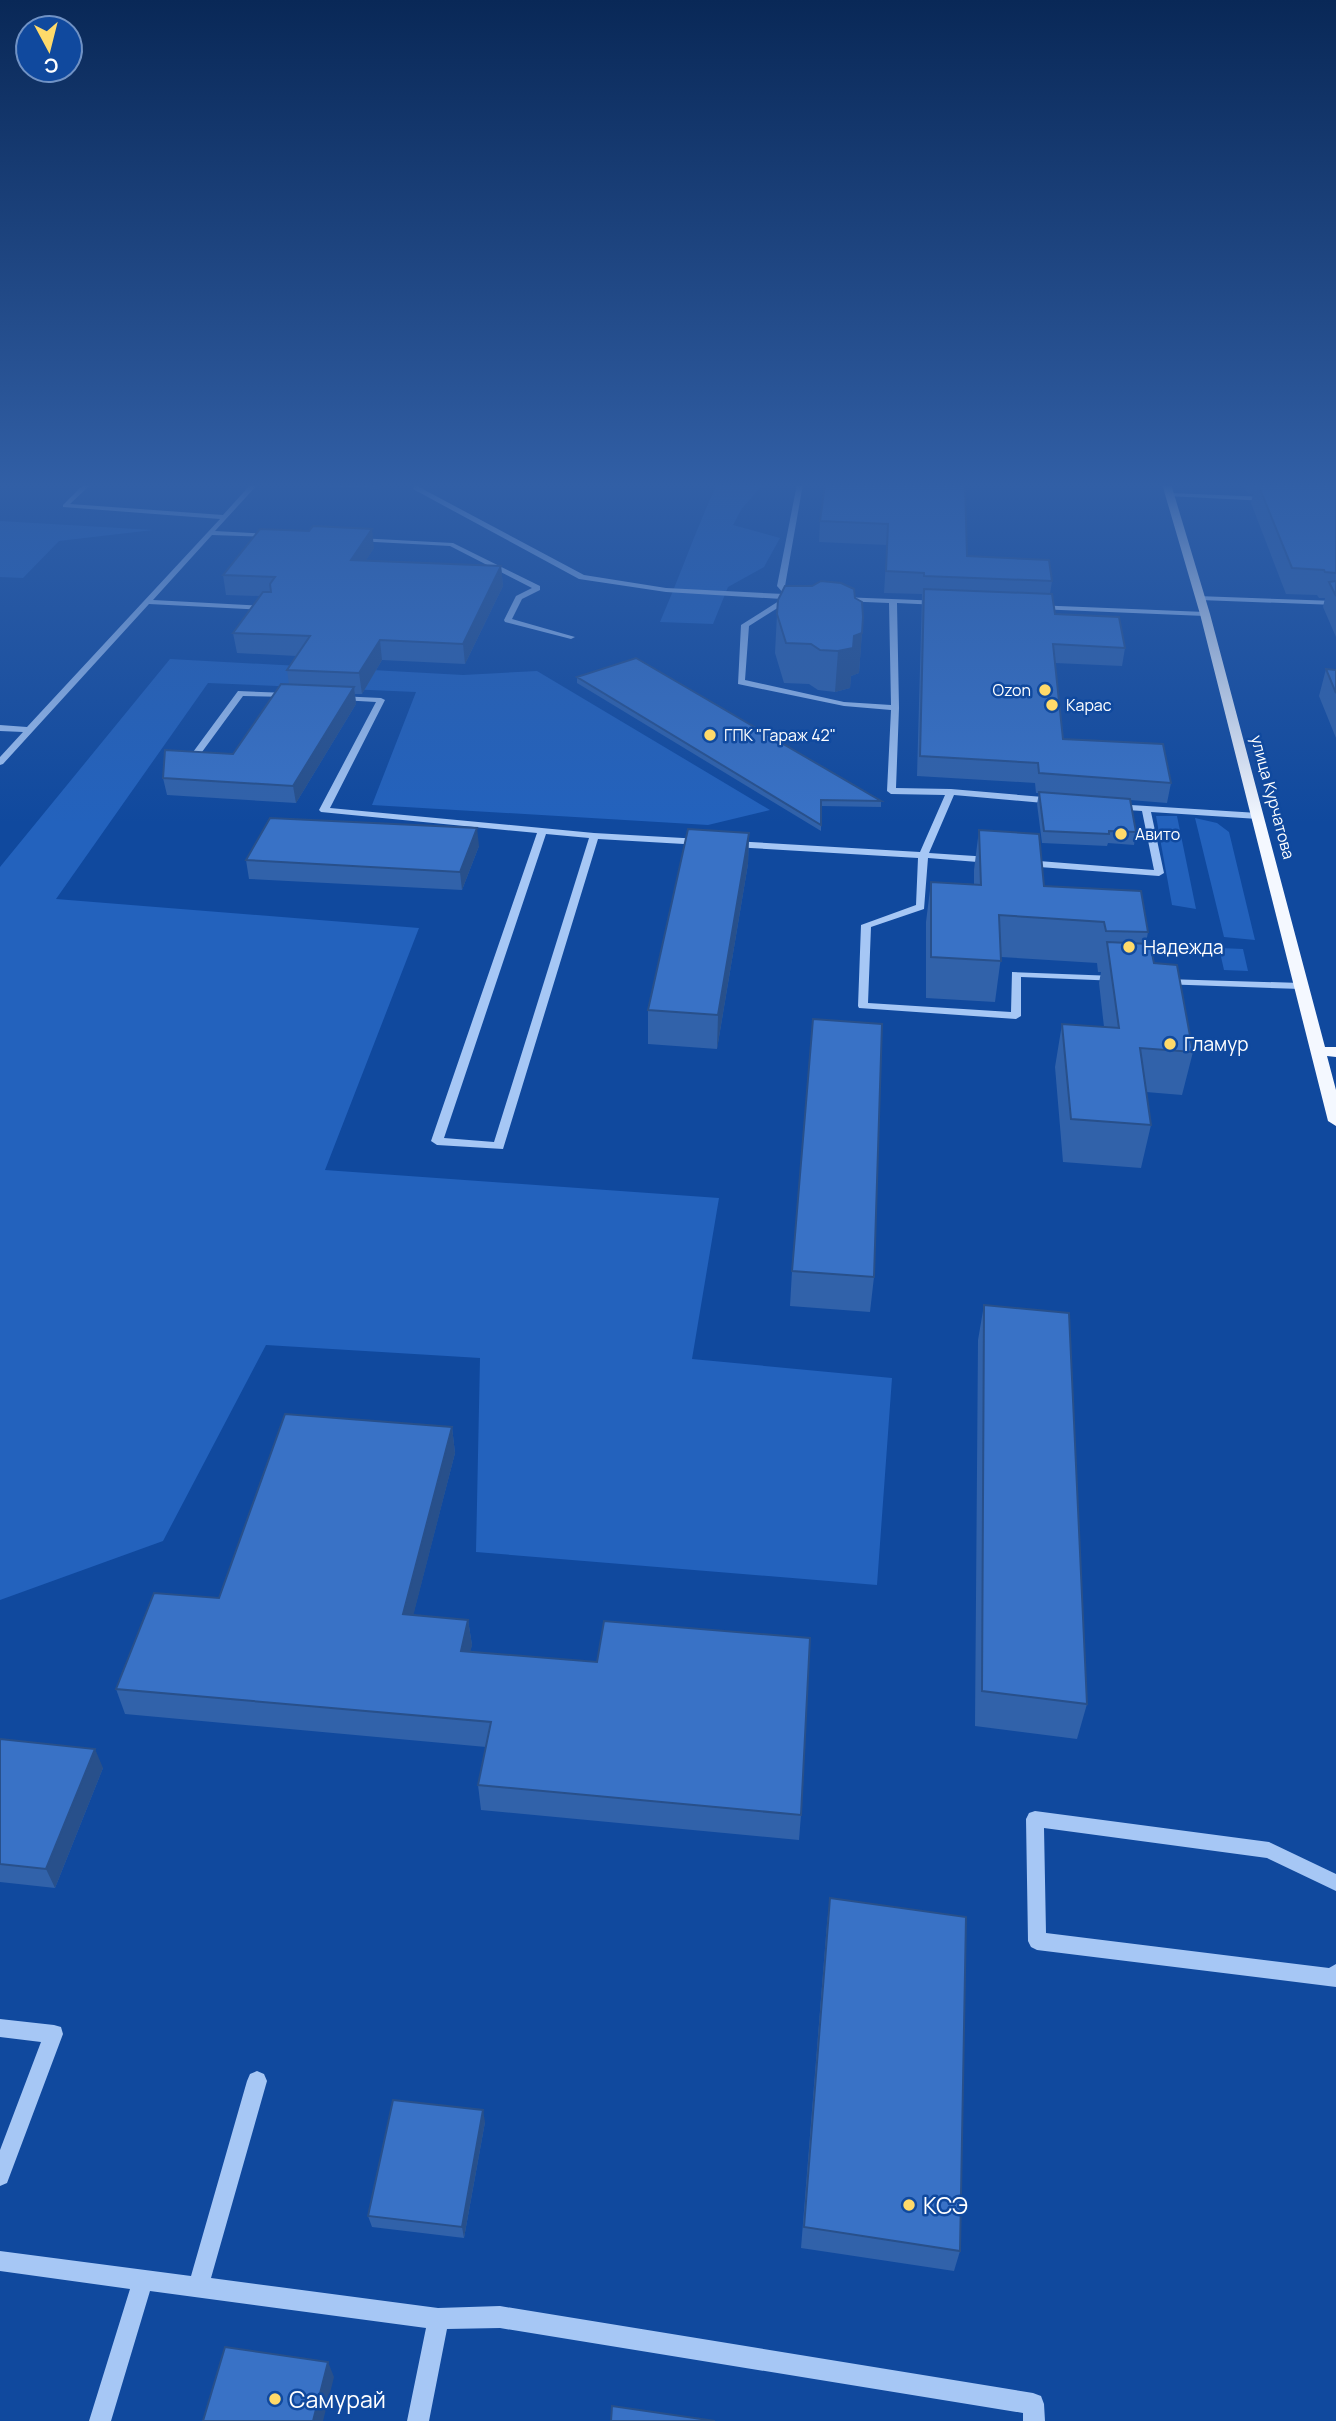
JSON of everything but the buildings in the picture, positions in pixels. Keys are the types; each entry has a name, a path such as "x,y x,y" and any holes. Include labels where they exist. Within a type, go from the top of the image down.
{"main road":[{"name":"улица Курчатова","path":"1200,598 1318,1051 1331,1087 1336,1121"},
{"path":"1318,1051 1336,1052"}],"street":[{"path":"0,762 153,597"},
{"path":"521,597 508,620 571,637"},
{"path":"790,597 745,625 741,682 844,704 895,708"},
{"path":"1200,598 1336,603"},
{"path":"148,602 269,608"},
{"path":"893,602 895,708 891,791 951,792 1068,803"},
{"path":"188,765 241,693 297,696"},
{"path":"325,697 381,700 324,810 594,836 1006,861"},
{"path":"0,728 29,730"},
{"path":"951,792 923,855 921,907 866,925 863,1006 1016,1016 1016,974 1121,979"},
{"path":"1107,806 1258,817"},
{"path":"1020,862 1158,873 1146,810"},
{"path":"542,831 437,1141 499,1146 594,836"},
{"path":"1148,981 1301,986"},
{"path":"1336,1883 1269,1850 1035,1819 1037,1941 1335,1978 1336,1973"},
{"path":"0,2028 54,2034 0,2176"},
{"path":"198,2288 257,2081"},
{"path":"0,2261 438,2319 500,2317 1034,2404 1034,2421"},
{"path":"100,2421 143,2280"},
{"path":"418,2421 438,2319"}],"lane":[{"path":"790,597 803,597"},
{"path":"829,598 949,604"},
{"path":"1033,607 1205,614"}],"shaded area":[{"path":"670,597 724,597 713,624 660,622"},
{"path":"170,659 463,675 537,671 770,810 708,825 372,805 416,692 208,683 56,899 419,928 325,1170 719,1198 692,1359 892,1378 877,1585 476,1552 480,1358 266,1345 163,1541 0,1600 0,867"},
{"path":"1156,816 1177,816 1196,909 1172,905"},
{"path":"1195,818 1217,823 1229,832 1255,940 1224,937"},
{"path":"1219,948 1243,949 1248,971 1224,970"}],"place":[{"name":"Ozon","path":"1045,690"},
{"name":"Карас","path":"1052,705"},
{"name":"ГПК \"Гараж 42\"","path":"710,735"},
{"name":"Авито","path":"1121,834"},
{"name":"Надежда","path":"1129,947"},
{"name":"Гламур","path":"1170,1044"},
{"name":"КСЭ","path":"909,2205"},
{"name":"Самурай","path":"275,2399"}]}
